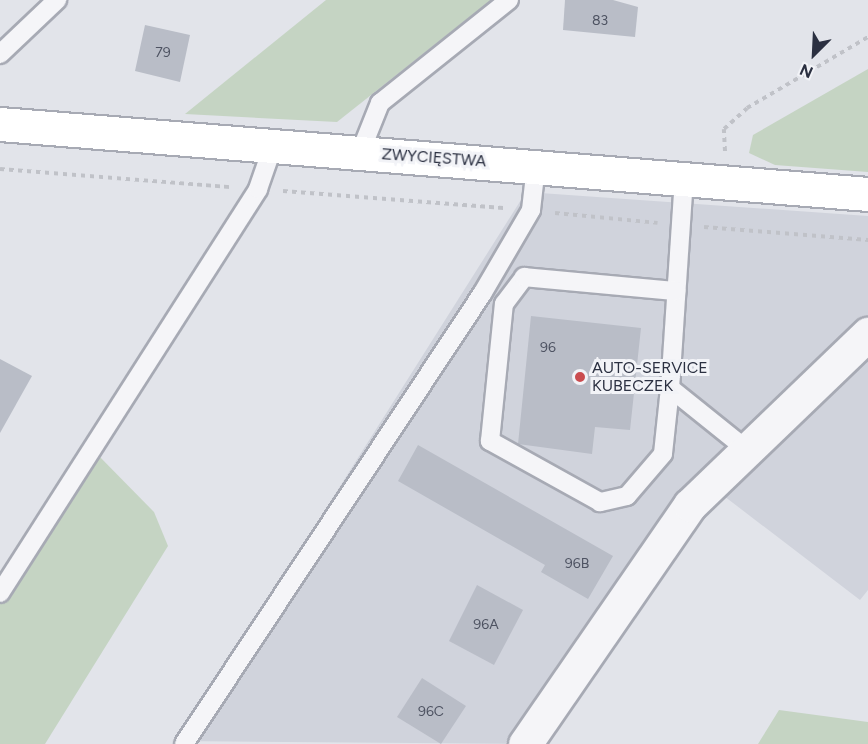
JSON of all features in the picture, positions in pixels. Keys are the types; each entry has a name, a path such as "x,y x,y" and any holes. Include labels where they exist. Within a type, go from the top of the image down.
{"main road":[{"name":"ZWYCIĘSTWA","path":"0,124 868,194"}],"street":[{"path":"525,744 690,505 868,334"}],"lane":[{"path":"0,54 57,0"},
{"path":"360,153 380,103 509,0"},
{"path":"0,593 258,189 273,146"},
{"path":"184,744 482,294 531,210 536,166"},
{"path":"676,291 524,277 504,304 489,441 600,502 627,496 663,454 670,388 684,178"},
{"path":"670,388 747,450"}],"path":[{"path":"726,182 724,129 747,108 868,37"},
{"path":"0,169 531,210 868,240"}],"shaded area":[{"path":"526,192 868,216 868,590 860,600 720,493 702,506 531,744 179,741"}],"green space":[{"path":"326,0 491,0 337,122 185,114"},
{"path":"868,69 868,172 775,165 749,153 753,135"},
{"path":"96,453 154,512 168,546 45,744 0,744 0,603"},
{"path":"779,710 868,722 868,744 758,744"}],"building":[{"path":"565,0 613,0 638,7 635,37 563,30"},
{"path":"145,25 190,35 180,82 135,71"},
{"name":"AUTO-SERVICE KUBECZEK","path":"531,316 641,328 630,430 595,427 592,454 518,444"},
{"path":"0,359 32,376 0,433"},
{"path":"418,445 613,556 588,599 541,572 545,565 398,481"},
{"path":"477,585 523,610 494,665 449,641"},
{"path":"422,678 466,706 441,744 397,717"}],"place":[{"name":"AUTO-SERVICE KUBECZEK","path":"580,377"}]}
